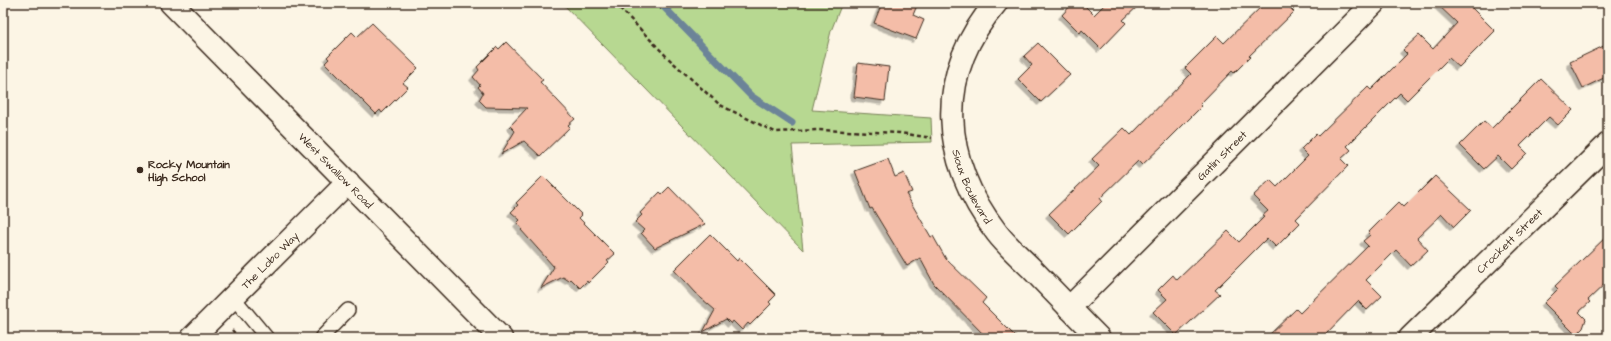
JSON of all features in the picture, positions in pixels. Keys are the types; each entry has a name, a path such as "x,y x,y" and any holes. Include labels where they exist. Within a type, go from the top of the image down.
{"street":[{"name":"Sioux Boulevard","path":"996,3 981,21 967,45 957,71 953,92 952,119 954,142 961,169 974,198 998,234 1099,338"},
{"name":"Gatlin Street","path":"1069,308 1374,3"},
{"name":"West Swallow Road","path":"177,5 501,338"},
{"name":"Crockett Street","path":"1410,338 1608,144"},
{"name":"The Lobo Way","path":"192,338 348,182"}],"lane":[{"path":"233,297 267,338"},
{"path":"321,338 348,310"}],"path":[{"path":"615,3 668,58 720,105 775,132 818,130 900,132 954,142"}],"green space":[{"path":"562,3 842,3 831,31 812,110 931,118 932,142 792,145 803,250"}],"building":[{"path":"882,3 918,3 913,15 924,20 916,39 874,23"},
{"path":"1073,3 1082,3 1094,15 1106,3 1141,3 1123,20 1126,23 1101,49 1082,30 1080,33 1062,15"},
{"path":"1265,3 1285,3 1294,12 1249,56 1250,57 1234,73 1232,71 1200,104 1202,106 1165,143 1142,165 1138,161 1100,198 1102,201 1069,234 1049,214 1099,166 1092,159 1124,128 1131,135 1191,74 1185,68 1217,36 1224,43"},
{"path":"1436,3 1467,3 1495,31 1459,67 1449,58 1407,100 1400,93 1347,146 1351,150 1341,159 1348,166 1296,219 1300,223 1276,247 1267,238 1215,290 1220,294 1176,335 1153,312 1167,299 1158,290 1173,275 1177,280 1228,231 1239,242 1268,211 1253,196 1270,180 1277,187 1308,156 1301,149 1316,134 1318,136 1368,87 1371,90 1407,54 1403,50 1419,35 1433,49 1457,23"},
{"path":"372,23 418,68 403,83 408,87 382,113 380,110 376,114 325,63 329,59 327,57 352,32 357,37"},
{"path":"506,42 543,80 540,82 575,119 568,125 570,127 540,156 524,141 501,154 515,131 510,126 527,108 486,107 479,100 483,93 478,87 480,85 473,77 479,70 477,67 497,47 499,49"},
{"path":"1038,43 1070,75 1041,102 1018,79 1032,65 1024,56"},
{"path":"1608,44 1608,76 1583,88 1570,62"},
{"path":"858,63 889,67 885,101 854,97"},
{"path":"1541,79 1573,110 1558,125 1549,117 1520,146 1527,153 1511,169 1498,156 1484,169 1460,145 1484,121 1492,128"},
{"path":"888,159 895,177 904,173 912,192 906,194 931,237 933,236 946,259 986,298 982,303 1017,338 987,338 934,284 920,258 907,266 872,208 870,209 855,171"},
{"path":"543,176 582,215 579,218 615,254 588,283 587,281 580,288 571,279 569,281 563,277 541,288 554,267 521,230 522,229 517,223 520,220 511,212 518,205 516,203"},
{"path":"1435,176 1471,210 1454,227 1442,214 1417,238 1428,250 1411,266 1396,250 1366,280 1382,296 1367,310 1358,301 1322,338 1266,338 1296,309 1300,313 1368,246 1363,241 1370,235 1368,233 1399,202 1404,207"},
{"path":"669,187 705,224 655,248 641,233 644,230 635,222 642,215 640,213 660,192 662,194"},
{"path":"710,234 737,261 739,258 776,295 769,302 771,304 750,325 748,323 742,330 733,321 731,324 726,319 703,332 715,310 695,293 674,270"},
{"path":"1608,235 1608,281 1588,300 1590,302 1579,312 1586,319 1583,328 1576,335 1544,303 1558,289 1555,286"}],"waterway":[{"path":"660,3 751,96 792,123"}],"place":[{"name":"Rocky Mountain High School","path":"140,170"}]}
